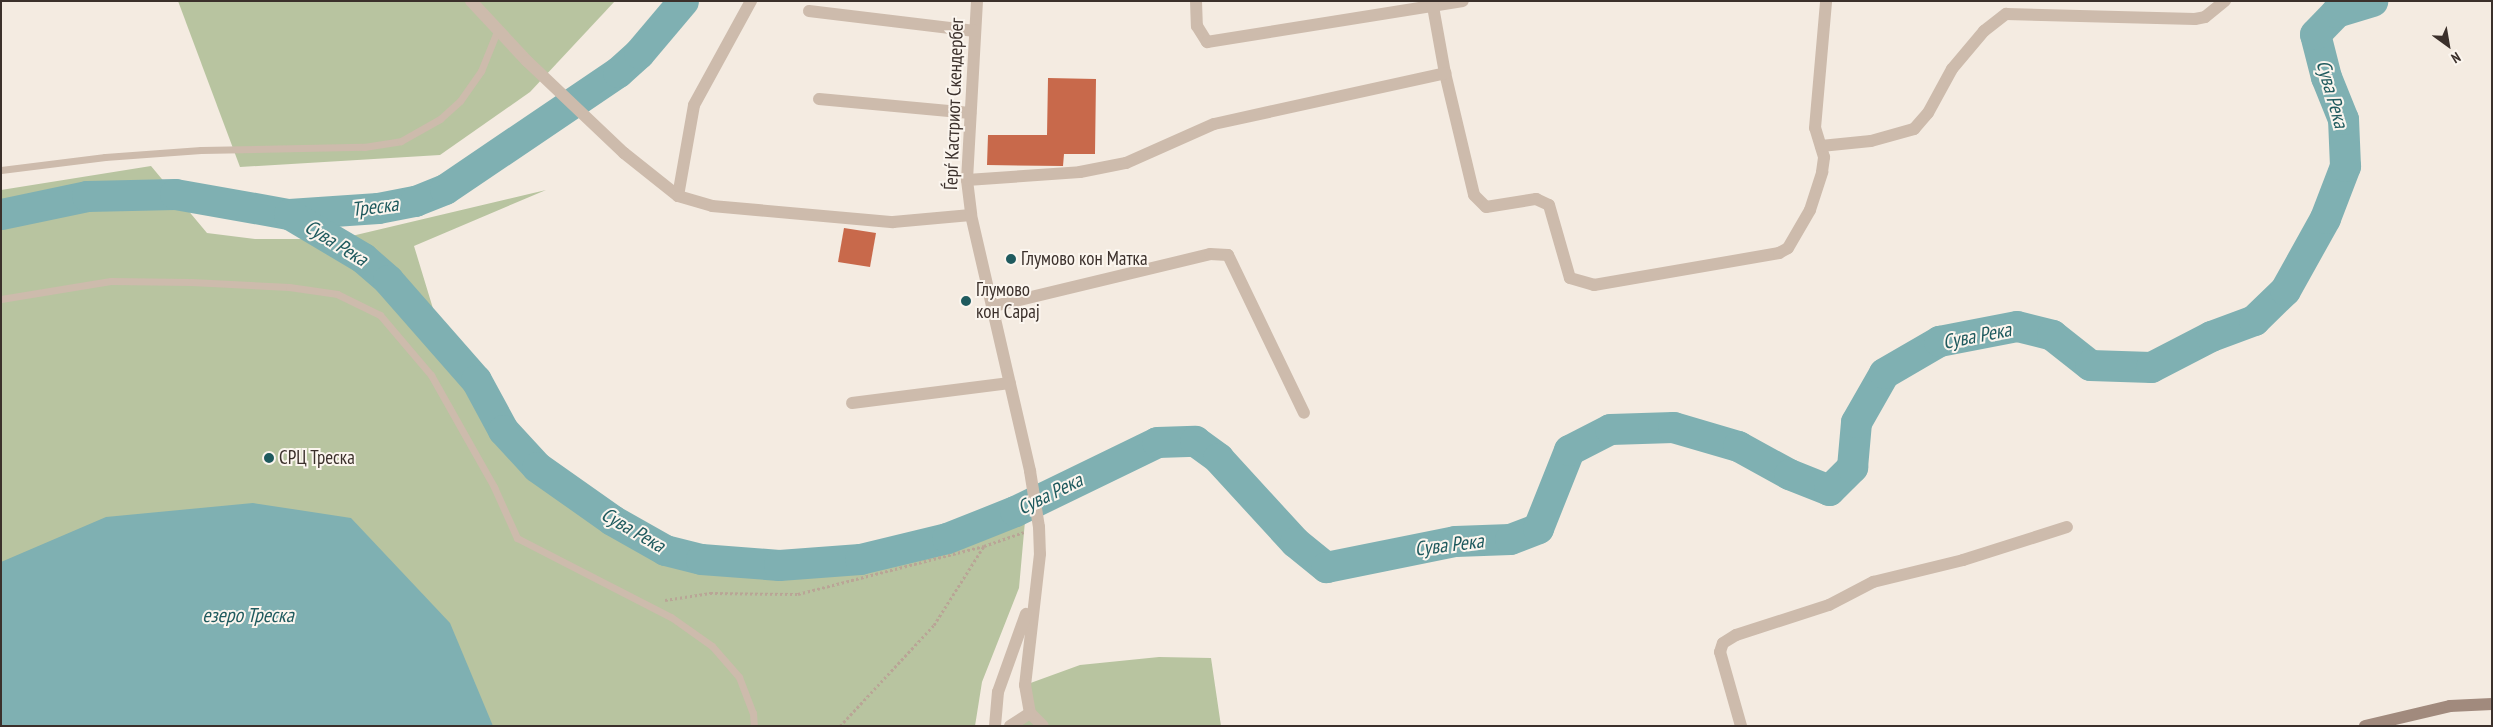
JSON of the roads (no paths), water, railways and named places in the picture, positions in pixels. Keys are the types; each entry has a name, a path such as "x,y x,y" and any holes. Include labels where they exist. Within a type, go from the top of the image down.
{"main road":[{"path":"2365,726 2450,706 2492,704"}],"street":[{"path":"471,1 527,61 624,153 678,196 712,206 892,222 971,215"},
{"path":"678,196 694,105 751,1"},
{"name":"Ѓерѓ Кастриот Скендербег","path":"977,1 967,180 971,215 994,306 1030,472 1039,527 1040,554 1033,595"},
{"path":"1196,1 1197,26 1207,42 1433,4 1463,1"},
{"path":"1433,4 1445,73 1477,199 1486,206 1536,200 1550,205 1570,278 1594,286 1779,253 1788,248 1810,210 1822,172 1824,157 1815,128 1826,1"},
{"path":"1820,146 1871,141 1914,129 1928,113 1952,68 1984,31 2006,14 2195,19 2206,17 2225,1"},
{"path":"809,11 974,31"},
{"path":"967,180 1080,172 1126,163 1214,124 1445,73"},
{"path":"820,99 970,113"},
{"path":"994,306 1210,254 1228,255 1304,413"},
{"path":"852,403 1010,382"},
{"path":"1741,726 1720,652 1723,643 1736,635 1829,606 1873,582 1963,560 2067,528"},
{"path":"1033,595 1026,670 1030,713 1044,726"},
{"path":"995,726 998,692 1033,595"},
{"path":"1010,726 1030,713"}],"lane":[{"path":"1,170 105,157 201,150 364,147 401,142 440,118 460,101 481,71 498,30"},
{"path":"1,299 111,281 290,287 337,294 380,315 430,375 494,487 516,538 645,603 712,646 739,677 752,712 754,726"}],"water":[{"name":"езеро Треска","path":"253,503 351,518 450,623 493,726 1,726 1,562 106,517"}],"waterway":[{"name":"Треска","path":"1,214 87,196 175,194 289,214 378,208 415,201 445,189 618,72 639,53 683,1"},
{"name":"Сува Река","path":"289,214 363,258 388,280 476,380 503,430 537,467 612,520 665,550 701,559 779,565 860,559 947,538 1015,511 1157,442 1195,441 1218,458 1295,542 1326,567 1455,541 1510,539 1538,528 1569,450 1610,429 1673,427 1738,446 1789,474 1829,490 1852,467 1856,422 1884,373 1939,341 2017,326 2052,335 2090,365 2151,367 2211,336 2254,320 2285,290 2325,218 2345,166 2343,119 2326,77 2315,34 2336,12 2372,1"}],"place":[{"name":"Глумово кон Матка","path":"1011,259"},
{"name":"Глумово кон Сарај","path":"966,301"},
{"name":"СРЦ Треска","path":"269,458"}]}
